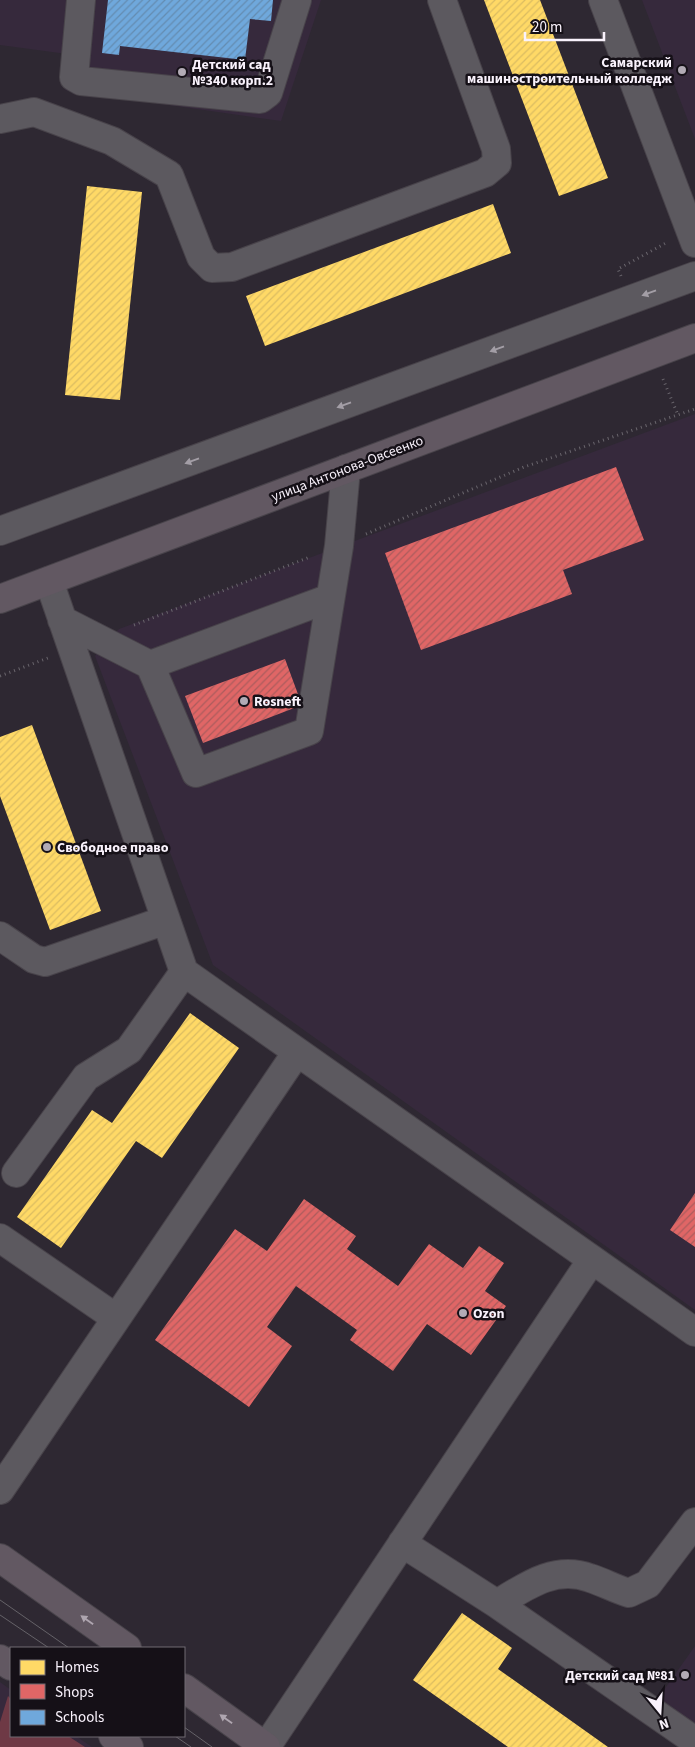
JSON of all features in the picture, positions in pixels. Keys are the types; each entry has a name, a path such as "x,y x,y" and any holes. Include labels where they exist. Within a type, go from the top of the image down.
{"main road":[{"name":"улица Антонова-Овсеенко","path":"0,599 695,338"},
{"path":"0,1558 126,1647"},
{"path":"185,1689 266,1747"},
{"path":"115,1737 130,1747"}],"street":[{"path":"81,0 74,77 81,81 260,99 268,93 297,0"},
{"path":"0,119 34,112 112,140 169,175 201,257 212,268 232,267 485,173 497,163 496,149 442,0"},
{"path":"603,0 695,243"},
{"path":"0,531 695,276"},
{"path":"62,620 150,665 196,773 309,731 339,546 346,469"},
{"path":"49,581 184,972 591,1261 695,1332"},
{"path":"150,665 330,598"},
{"path":"0,936 34,959 46,962 166,920"},
{"path":"16,1173 86,1076 129,1050 184,972"},
{"path":"0,1490 297,1052"},
{"path":"0,1238 116,1318"},
{"path":"266,1747 591,1261"},
{"path":"498,1604 533,1582 563,1573 590,1578 608,1587 629,1593 648,1584 695,1522"},
{"path":"402,1543 498,1604 695,1741"}],"shaded area":[{"name":"Детский сад №340 корп.2","path":"0,0 321,0 281,121 65,90 67,54 0,45"},
{"name":"Самарский машиностроительный колледж","path":"642,0 695,0 695,139"},
{"path":"695,414 695,1310 213,965 95,656 119,629"},
{"name":"Детский сад №81","path":"695,1646 695,1734 654,1704"},
{"path":"0,1682 10,1689 10,1737 77,1737 92,1747 0,1747"},
{"path":"8,1696 10,1698 10,1737 70,1737 85,1747 0,1747 0,1722"}],"building: Homes":[{"path":"484,0 540,0 608,178 559,196"},
{"path":"87,186 142,192 120,400 65,395"},
{"path":"493,204 511,253 265,346 246,296"},
{"path":"32,725 101,911 50,930 0,796 0,737"},
{"path":"190,1013 239,1048 162,1158 136,1141 61,1248 17,1217 92,1110 112,1123"},
{"path":"462,1613 512,1648 498,1669 608,1747 508,1747 413,1680"}],"building: Shops":[{"path":"616,467 644,540 563,570 572,594 421,650 385,553"},
{"name":"Rosneft","path":"285,659 302,705 203,743 185,696"},
{"path":"695,1193 695,1247 670,1230"},
{"path":"304,1199 356,1236 347,1249 398,1286 429,1244 463,1268 479,1246 504,1263 485,1291 506,1306 471,1355 427,1324 393,1371 350,1340 357,1330 296,1286 267,1327 292,1346 249,1407 155,1340 235,1229 267,1251"}],"building: Schools":[{"path":"108,0 273,0 271,21 250,19 245,60 120,46 119,55 102,53"}],"tram line":[{"path":"0,1600 68,1647"},
{"path":"0,1615 48,1647"},
{"path":"185,1728 212,1747"},
{"path":"176,1737 191,1747"}],"place":[{"name":"Самарский машиностроительный колледж","path":"682,70"},
{"name":"Детский сад №340 корп.2","path":"182,72"},
{"name":"Rosneft","path":"244,701"},
{"name":"Свободное право","path":"47,847"},
{"name":"Ozon","path":"463,1313"},
{"name":"Детский сад №81","path":"685,1675"}]}
